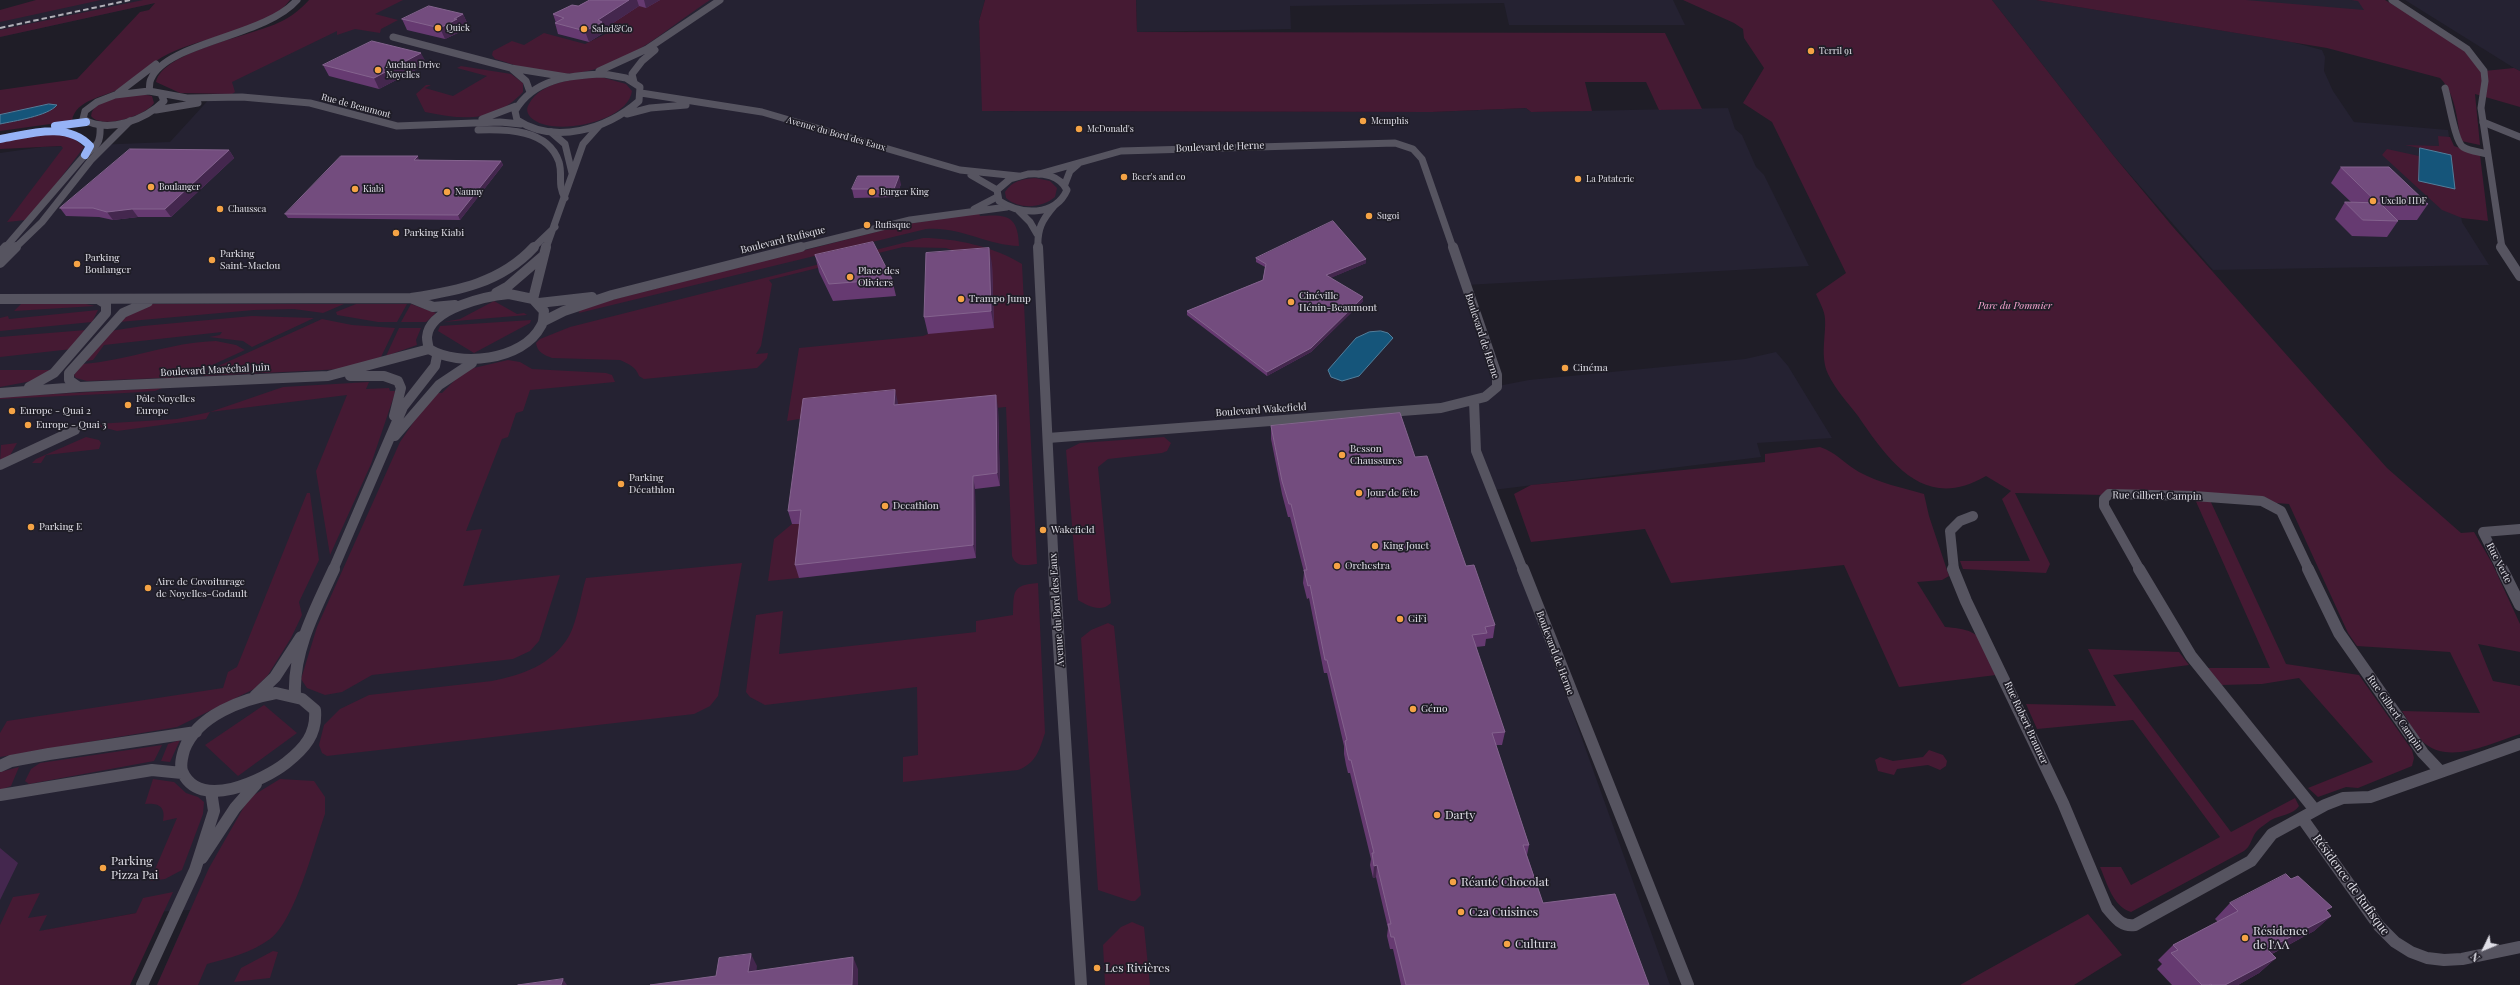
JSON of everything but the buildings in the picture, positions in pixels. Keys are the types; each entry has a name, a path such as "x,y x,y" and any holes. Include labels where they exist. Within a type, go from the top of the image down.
{"highway":[{"path":"0,134 86,122"},
{"path":"0,138 65,131 85,137 90,146 85,155"}],"street":[{"path":"130,121 100,125 86,122 83,119 85,111 97,102 115,95 149,91 147,83 149,77 166,63 223,38 270,21 282,14 297,0"},
{"path":"591,74 624,62 677,31 720,0"},
{"path":"2392,0 2467,49 2484,71 2485,81 2481,108 2500,244 2505,256 2520,276"},
{"path":"551,132 574,131 599,126 620,117 632,109 639,101 641,93 634,82 632,74 635,69 677,31"},
{"path":"393,37 510,68 556,77 591,74 616,75 634,82"},
{"path":"115,95 149,68 167,57 188,47 223,38"},
{"path":"510,68 526,81 530,92"},
{"path":"521,124 515,116 516,106 530,92 569,77"},
{"path":"2445,88 2451,106 2457,142 2464,148 2487,154"},
{"name":"Rue de Beaumont","path":"149,91 187,98 242,97 310,103 397,126 521,124 533,129 551,132"},
{"name":"Avenue du Bord des Eaux","path":"641,93 762,112 960,170 1018,176"},
{"path":"156,110 164,101 161,94"},
{"name":"Rue de Beaumont","path":"130,121 156,110 242,97"},
{"name":"Avenue du Bord des Eaux","path":"620,117 650,108 711,104"},
{"name":"Rue de Beaumont","path":"465,124 516,106"},
{"path":"0,263 42,222 91,160 130,121"},
{"path":"2483,122 2520,137"},
{"path":"0,254 36,216 85,155 95,147 101,138 100,125"},
{"path":"397,126 416,131 439,132 497,130 532,136 547,144 554,151 559,165 557,185 565,198"},
{"path":"389,444 436,388 460,368 519,346 537,332 544,321 544,311 536,301 543,256 555,227 583,144 599,126"},
{"path":"551,132 560,137 568,145 573,176"},
{"name":"Boulevard de Herne","path":"1039,174 1107,153 1137,150 1374,142 1395,143 1415,149 1422,159 1497,375 1497,387 1494,392 1474,401 1476,451 1688,985"},
{"path":"1018,176 1039,174 1055,177 1065,184 1070,171 1080,162"},
{"name":"Avenue du Bord des Eaux","path":"960,170 997,193 999,201 1007,207"},
{"name":"Boulevard Rufisque","path":"960,214 997,193 1003,184 1018,176"},
{"name":"Avenue du Bord des Eaux","path":"1065,184 1066,195 1041,220 1037,234 1048,438 1082,985"},
{"path":"1007,207 1018,210 1036,211 1054,206"},
{"name":"Boulevard Rufisque","path":"544,321 564,311 612,295 910,220 1007,207"},
{"path":"1018,210 1030,222 1037,234"},
{"path":"0,299 162,300 411,298 464,288 506,271 519,262 555,227"},
{"path":"411,298 433,307 467,302 492,295 508,287 543,256"},
{"name":"Boulevard Rufisque","path":"492,295 518,295 536,301 612,295"},
{"path":"21,390 49,377 95,326 108,309 106,304 98,299"},
{"path":"79,387 69,380 69,373 116,319 133,307 162,300"},
{"path":"467,302 445,313 433,324 427,335 429,349 437,356 456,361 480,360"},
{"name":"Boulevard Maréchal Juin","path":"0,393 21,390 328,376 352,371 429,349"},
{"path":"294,694 294,674 307,629 389,444 403,407 435,366 437,356"},
{"path":"328,376 376,375 398,381 401,388 389,444"},
{"name":"Boulevard Wakefield","path":"1048,438 1442,408 1474,401"},
{"path":"0,465 75,430"},
{"name":"Rue Gilbert Campin","path":"2315,810 2191,656 2144,580 2104,506 2106,496 2113,493 2262,502 2282,511 2339,633 2423,753 2440,771"},
{"name":"Rue Robert Brauner","path":"1973,516 1960,521 1950,531 1953,568 1966,601 2063,803 2099,893 2115,919 2127,926 2135,925 2251,861 2260,852 2268,837 2302,818"},
{"name":"Rue Verte","path":"2520,528 2483,532 2520,605"},
{"path":"255,696 275,677 307,629"},
{"path":"276,693 294,694 308,701 316,712 316,727 307,744 293,760 274,774 257,783 241,788 211,791 192,785 182,773 181,760 186,746 196,732 213,717 233,705 255,696 276,693"},
{"path":"0,766 11,761 49,754 196,732"},
{"path":"2302,818 2315,810 2343,798 2370,797 2520,744"},
{"path":"0,794 152,770 182,773"},
{"path":"195,870 235,808 257,783"},
{"path":"142,985 195,870 214,811 211,791"},
{"name":"Résidence de Rufisque","path":"2302,818 2378,926 2402,947 2423,958 2443,962 2520,947"}],"shaded area":[{"path":"84,0 169,0 0,37 0,18"},
{"path":"400,0 985,0 979,21 983,111 1432,112 1526,108 1531,112 1728,108 1735,129 1742,135 1756,167 1764,175 1809,266 1466,285 1498,386 1529,380 1745,359 1776,352 1788,366 1832,438 1757,443 1761,457 1493,490 1670,985 157,985 190,910 136,913 0,939 0,153 42,147 170,142 223,84"},
{"path":"1136,0 1673,0 1685,25 1509,25 1504,3 1290,6 1291,29 1137,32"},
{"path":"1992,0 2037,0 2292,42 2322,50 2325,57 2324,71 2333,91 2354,122 2448,130 2462,222 2489,265 2213,270 2113,155"},
{"path":"2224,0 2363,0 2379,17"},
{"path":"2405,0 2520,0 2520,71 2514,68"}],"green space":[{"path":"36,0 101,0 0,22 0,10"},
{"path":"143,0 290,0 280,10 267,19 251,26 182,48 168,54 149,66 121,88 85,103 74,114 72,121 0,131 0,90 77,79 140,12 149,10 155,3 0,37 0,30"},
{"path":"309,0 403,0 375,14 398,20 381,29 380,33 355,29 337,35 337,31 232,82 235,92 232,94 180,93 156,82 162,71 174,62 191,53 280,22 303,7"},
{"path":"660,0 710,0 640,49 602,67 581,72 552,74 527,69 495,59 492,55 493,51 512,41 524,45 544,33 585,44 622,26 613,23 638,6"},
{"path":"985,0 1136,0 1137,32 1665,33 1702,109 1659,110 1646,82 1585,82 1592,111 1531,112 1526,108 1432,112 982,111 979,21"},
{"name":"Parc du Pommier","path":"1683,0 1992,0 2113,155 2173,227 2387,468 2461,533 2474,532 2492,563 2520,624 2520,652 2478,644 2493,681 2520,686 2520,734 2482,747 2456,752 2443,752 2431,748 2421,740 2413,730 2402,711 2480,713 2450,652 2357,646 2348,633 2289,504 2209,498 2286,664 2359,675 2412,750 2414,758 2412,766 2358,788 2346,787 2318,797 2308,788 2373,762 2299,678 2262,684 2221,685 2206,668 2270,668 2194,497 2015,493 2050,564 2046,573 1963,569 1960,561 2030,561 2002,499 2011,491 1986,476 1964,486 1945,488 1927,485 1911,477 1896,465 1883,450 1834,385 1828,374 1824,360 1825,316 1816,294 1846,273 1772,122 1743,103 1764,68 1744,38 1743,29 1734,23"},
{"path":"2036,0 2246,0 2364,10 2358,1 2351,0 2385,0 2467,49 2484,71 2514,68 2520,71 2520,107 2475,94 2480,145 2461,141 2453,99 2440,78 2327,48"},
{"path":"461,66 511,74 523,83 523,92 501,109 477,117 452,117 425,112 416,94 426,85 431,85 425,88 453,96 487,76 457,68"},
{"path":"601,77 626,84 632,91 628,102 618,111 605,118 574,126 558,127 544,125 530,117 527,108 535,96 542,90 561,82 582,78"},
{"path":"142,94 152,96 154,103 149,108 133,117 123,120 104,122 96,120 91,116 93,110 104,101"},
{"path":"41,134 70,135 84,147 32,216 26,220 7,222 63,148 61,146 0,149 0,140"},
{"path":"2438,136 2450,137 2454,146 2480,155 2488,221 2462,218 2442,210 2382,155 2387,149 2419,156 2419,181 2454,188 2451,155 2405,145 2439,146"},
{"path":"1035,178 1050,181 1057,188 1055,197 1050,201 1031,206 1024,206 1012,202 1006,198 1005,192 1011,185 1022,180"},
{"path":"979,213 980,216 990,215 1010,219 1016,228 1019,246 1007,245 950,230 926,229 579,313 580,308 907,224"},
{"path":"923,238 935,238 961,242 987,248 1022,264 1037,564 1022,565 1016,562 1012,556 1006,407 897,417 897,403 787,421 799,348 923,336 928,334 992,264 946,248 903,247 769,280 772,284 761,346 756,354 768,353 767,358 757,368 644,379 639,376 632,366 620,360 552,358 541,353 536,343 540,339 570,327"},
{"path":"494,301 517,314 524,313 527,315 444,322 460,319"},
{"path":"21,304 86,304 95,306 14,311"},
{"path":"151,304 344,304 323,313 294,309 254,310 119,322 123,316"},
{"path":"356,304 407,304 397,322 378,322 337,315 336,312"},
{"path":"411,304 436,313 426,322 401,322"},
{"path":"98,310 92,322 0,331 0,318 8,316 9,319"},
{"path":"252,316 314,318 252,347 243,341 209,337 220,335 222,332 104,345 93,360 85,361 110,331 143,326"},
{"path":"322,319 352,325 395,328 381,357 343,369 203,376 203,373"},
{"path":"531,320 530,323 474,353 438,331 440,326"},
{"path":"399,328 421,328 416,340 417,345 386,356"},
{"path":"86,330 72,349 0,357 0,337"},
{"path":"216,341 236,345 245,350 186,377 87,381 76,378 74,375 82,364 116,359 199,342"},
{"path":"508,360 520,362 532,369 606,373 612,375 615,382 530,390 523,411 516,413 508,437 502,439 466,531 482,529 463,586 560,575 539,641 530,651 513,659 372,675 342,692 325,695 307,688 301,679 317,627 400,442 421,411 438,393 442,393 465,370"},
{"path":"0,370 50,370 32,381 0,387"},
{"path":"369,382 366,389 389,388 390,391 395,391 371,464 330,555 316,471 347,395 210,412 283,387"},
{"path":"162,388 155,391 0,399 0,397"},
{"path":"210,412 206,419 117,431 102,427 89,427 96,424 177,419"},
{"path":"86,437 99,440 101,443 99,449 46,455 41,463 32,463 36,459"},
{"path":"1164,437 1171,443 1167,451 1162,453 1108,459 1098,467 1111,603 1103,608 1094,608 1078,600 1066,450 1080,443"},
{"path":"17,443 8,459 0,463 1,445"},
{"path":"1820,447 1836,455 1854,469 1867,476 1891,485 1924,494 1929,516 1949,576 1942,580 1917,582 1945,627 1958,628 1968,631 1975,634 1980,639 1984,645 1996,675 1899,687 1844,565 1671,583 1645,529 1531,542 1514,494 1531,485 1765,462 1765,454"},
{"path":"307,493 310,493 319,560 299,602 302,615 291,638 268,675 254,689 177,727 0,757 0,733 7,721 223,688 228,672 237,667"},
{"path":"806,523 799,578 768,581 774,539 792,524"},
{"path":"742,563 718,696 710,706 694,714 327,756 322,753 319,745 324,725 340,709 369,695 492,681 525,672 545,661 562,646 572,630 586,578"},
{"path":"1038,583 1045,733 1036,756 1029,764 1018,770 903,782 903,757 918,755 917,687 765,705 750,697 746,692 756,615 783,611 779,654 976,632 976,621 1013,615 1014,595 1018,588 1029,584"},
{"path":"1108,623 1114,626 1141,895 1135,901 1098,890 1081,638 1091,630"},
{"path":"2088,649 2179,652 2189,665 2113,675 2231,832 2295,798 2299,806 2290,813 2271,820 2259,829 2244,851 2131,912 2115,900 2100,867 2121,867 2131,885 2220,837 2133,720 2037,729 2026,704 2116,706"},
{"path":"264,705 297,733 238,776 205,745"},
{"path":"180,740 170,762 161,761 168,744"},
{"path":"162,745 154,761 29,784 25,781 31,769 40,763"},
{"path":"1929,750 1943,755 1947,761 1946,766 1940,770 1928,765 1897,769 1894,775 1878,771 1875,760 1880,757 1893,761 1923,757"},
{"path":"19,767 11,786 0,790 0,772"},
{"path":"153,779 174,782 186,793 198,797 204,802 203,814 182,870 165,879 150,881 177,818 163,821 164,816 160,806 145,804"},
{"path":"280,779 314,781 325,797 325,814 303,881 288,916 279,930 263,944 240,954 207,964 198,985 157,985 209,868 249,798"},
{"path":"173,892 130,985 0,985 0,925 13,897 40,893 28,918 47,915 39,931 136,913 143,898"},
{"path":"2088,914 2122,955 2074,985 1960,985"},
{"path":"1132,922 1144,927 1150,985 1105,985 1103,945 1121,927"},
{"path":"273,951 278,952 270,978 234,982 241,968"}],"water":[{"path":"49,104 57,105 53,109 39,115 0,124 0,115"},
{"path":"2420,148 2451,155 2455,189 2419,181"},
{"path":"1381,331 1388,333 1393,338 1359,376 1342,381 1331,377 1328,370 1356,338 1369,332"}],"railway":[{"path":"0,28 130,0"}],"place":[{"name":"Quick","path":"438,28"},
{"name":"Salad&Co","path":"584,29"},
{"name":"Terril 91","path":"1811,51"},
{"name":"Auchan Drive Noyelles","path":"378,70"},
{"name":"Memphis","path":"1363,121"},
{"name":"McDonald's","path":"1079,129"},
{"name":"Beer's and co","path":"1124,177"},
{"name":"La Pataterie","path":"1578,179"},
{"name":"Boulanger","path":"151,187"},
{"name":"Kiabi","path":"355,189"},
{"name":"Naumy","path":"447,192"},
{"name":"Burger King","path":"872,192"},
{"name":"Uxello HDF","path":"2373,201"},
{"name":"Chaussea","path":"220,209"},
{"name":"Sugoi","path":"1369,216"},
{"name":"Rufisque","path":"867,225"},
{"name":"Parking Kiabi","path":"396,233"},
{"name":"Parking Saint-Maclou","path":"212,260"},
{"name":"Parking Boulanger","path":"77,264"},
{"name":"Place des Oliviers","path":"850,277"},
{"name":"Trampo Jump","path":"961,299"},
{"name":"Cinéville Hénin-Beaumont","path":"1291,302"},
{"name":"Cinéma","path":"1565,368"},
{"name":"Pôle Noyelles Europe","path":"128,405"},
{"name":"Europe - Quai 2","path":"12,411"},
{"name":"Europe - Quai 3","path":"28,425"},
{"name":"Besson Chaussures","path":"1342,455"},
{"name":"Parking Décathlon","path":"621,484"},
{"name":"Jour de fête","path":"1359,493"},
{"name":"Decathlon","path":"885,506"},
{"name":"Parking E","path":"31,527"},
{"name":"Wakefield","path":"1043,530"},
{"name":"King Jouet","path":"1375,546"},
{"name":"Orchestra","path":"1337,566"},
{"name":"Aire de Covoiturage de Noyelles-Godault","path":"148,588"},
{"name":"GiFi","path":"1400,619"},
{"name":"Gémo","path":"1413,709"},
{"name":"Darty","path":"1437,815"},
{"name":"Parking Pizza Pai","path":"103,868"},
{"name":"Réauté Chocolat","path":"1453,882"},
{"name":"C2a Cuisines","path":"1461,912"},
{"name":"Résidence de l'AA","path":"2245,938"},
{"name":"Cultura","path":"1507,944"},
{"name":"Les Rivières","path":"1097,968"}]}
